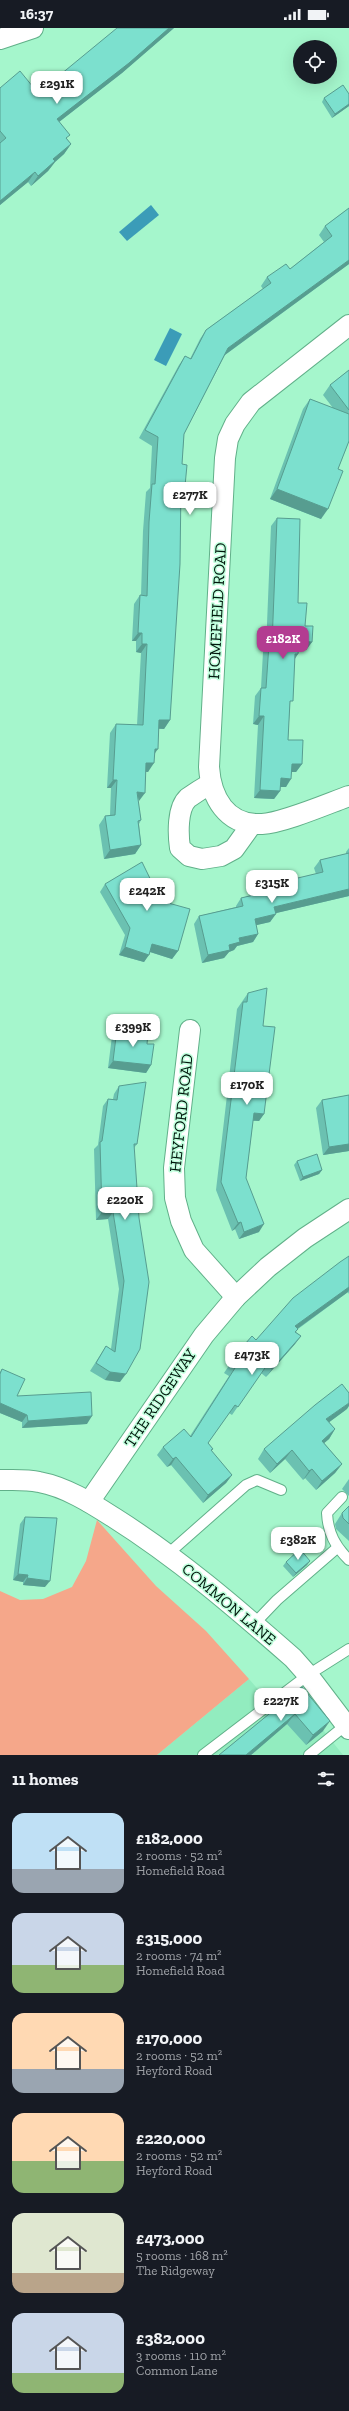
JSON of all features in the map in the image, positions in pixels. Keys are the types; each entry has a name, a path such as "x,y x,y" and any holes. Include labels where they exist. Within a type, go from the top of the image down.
{"street":[{"path":"0,39 33,28"},
{"name":"HOMEFIELD ROAD","path":"349,325 251,402 235,424 228,439 224,482 208,766 210,784 216,801 238,820 252,824 274,822 349,796"},
{"path":"210,784 187,799 182,811 179,838 180,848 189,856 202,859 221,856 234,849 252,824"},
{"name":"HEYFORD ROAD","path":"190,1030 174,1168 175,1198 181,1221 194,1250 236,1297"},
{"name":"THE RIDGEWAY","path":"89,1502 204,1335 236,1297 268,1267 305,1238 349,1209"},
{"name":"COMMON LANE","path":"0,1480 21,1479 40,1482 89,1502 169,1553 254,1624 308,1674 348,1727"}],"lane":[{"path":"169,1553 246,1485 257,1480 282,1490"},
{"path":"342,1497 327,1513 328,1526 337,1548 349,1560"},
{"path":"254,1624 277,1600 337,1548"},
{"path":"203,1755 308,1674 349,1649"},
{"path":"309,1755 348,1727"}],"shaded area":[{"path":"97,1520 156,1586 206,1631 249,1679 157,1755 0,1755 0,1591 20,1600 43,1599 72,1587 86,1561"},
{"path":"249,1679 276,1710 295,1695 343,1755 157,1755"}],"water":[{"path":"151,205 159,215 127,241 119,232"},
{"path":"170,328 182,334 166,366 154,360"}],"building":[{"path":"117,28 169,28 129,63 57,119 70,135 66,138 71,144 53,159 55,161 38,176 35,172 0,201 0,143 6,138 0,131 0,88 20,71 38,93"},
{"path":"343,85 349,94 349,104 335,114 324,98"},
{"path":"349,208 349,260 228,348 184,434 182,464 187,465 185,486 181,485 180,564 170,720 159,720 158,749 155,749 154,763 146,763 145,793 137,792 141,820 138,821 141,845 110,850 105,816 115,815 117,780 113,780 116,724 143,725 147,644 142,644 142,633 138,633 140,595 147,596 149,522 152,484 155,484 158,437 145,430 185,356 191,359 206,330 271,283 267,277 286,264 290,269 332,236 325,226"},
{"path":"349,370 349,410 330,385"},
{"path":"310,399 349,414 349,441 338,469 343,471 328,509 277,489"},
{"path":"277,518 300,519 298,603 307,603 305,626 313,626 312,642 299,641 298,654 295,654 293,701 290,701 288,740 303,740 302,764 292,764 291,779 281,778 280,791 260,790 264,716 259,716 261,688 266,688 269,644 272,644"},
{"path":"349,853 349,889 274,907 276,914 255,919 258,934 239,938 240,942 229,945 230,950 208,955 199,916 243,906 241,898 283,888 281,882 323,872 320,860"},
{"path":"142,862 161,901 190,909 178,951 152,944 149,955 125,947 130,928 105,884"},
{"path":"267,988 263,1026 275,1027 264,1114 254,1113 246,1178 264,1224 244,1232 241,1222 238,1223 221,1182 243,1002 247,1002 248,993"},
{"path":"117,1029 148,1033 147,1044 154,1044 151,1065 113,1061"},
{"path":"146,1082 137,1144 134,1144 139,1218 149,1282 140,1349 126,1374 110,1372 96,1363 106,1346 115,1352 124,1281 113,1212 102,1212 100,1142 102,1141 108,1099 117,1100 119,1086"},
{"path":"349,1095 349,1144 329,1147 322,1100"},
{"path":"317,1154 322,1170 303,1177 297,1161"},
{"path":"349,1256 349,1287 295,1326 298,1329 295,1332 301,1336 272,1369 267,1365 238,1407 235,1405 208,1443 213,1449 211,1450 232,1475 208,1495 176,1457 173,1459 163,1447 184,1429 191,1437 235,1368 230,1365 238,1352 252,1336 256,1340 293,1298"},
{"path":"2,1369 25,1379 17,1396 91,1392 92,1416 28,1421 27,1415 0,1403 0,1374"},
{"path":"342,1384 349,1393 349,1403 326,1419 335,1429 322,1441 342,1464 322,1481 312,1469 309,1471 292,1450 277,1464 264,1449"},
{"path":"349,1506 349,1524 343,1518 342,1513"},
{"path":"25,1517 57,1518 50,1581 27,1578 28,1575 18,1574"},
{"path":"300,1549 310,1561 296,1573 286,1562"},
{"path":"302,1687 330,1721 313,1735 295,1714 246,1755 219,1755"}]}
